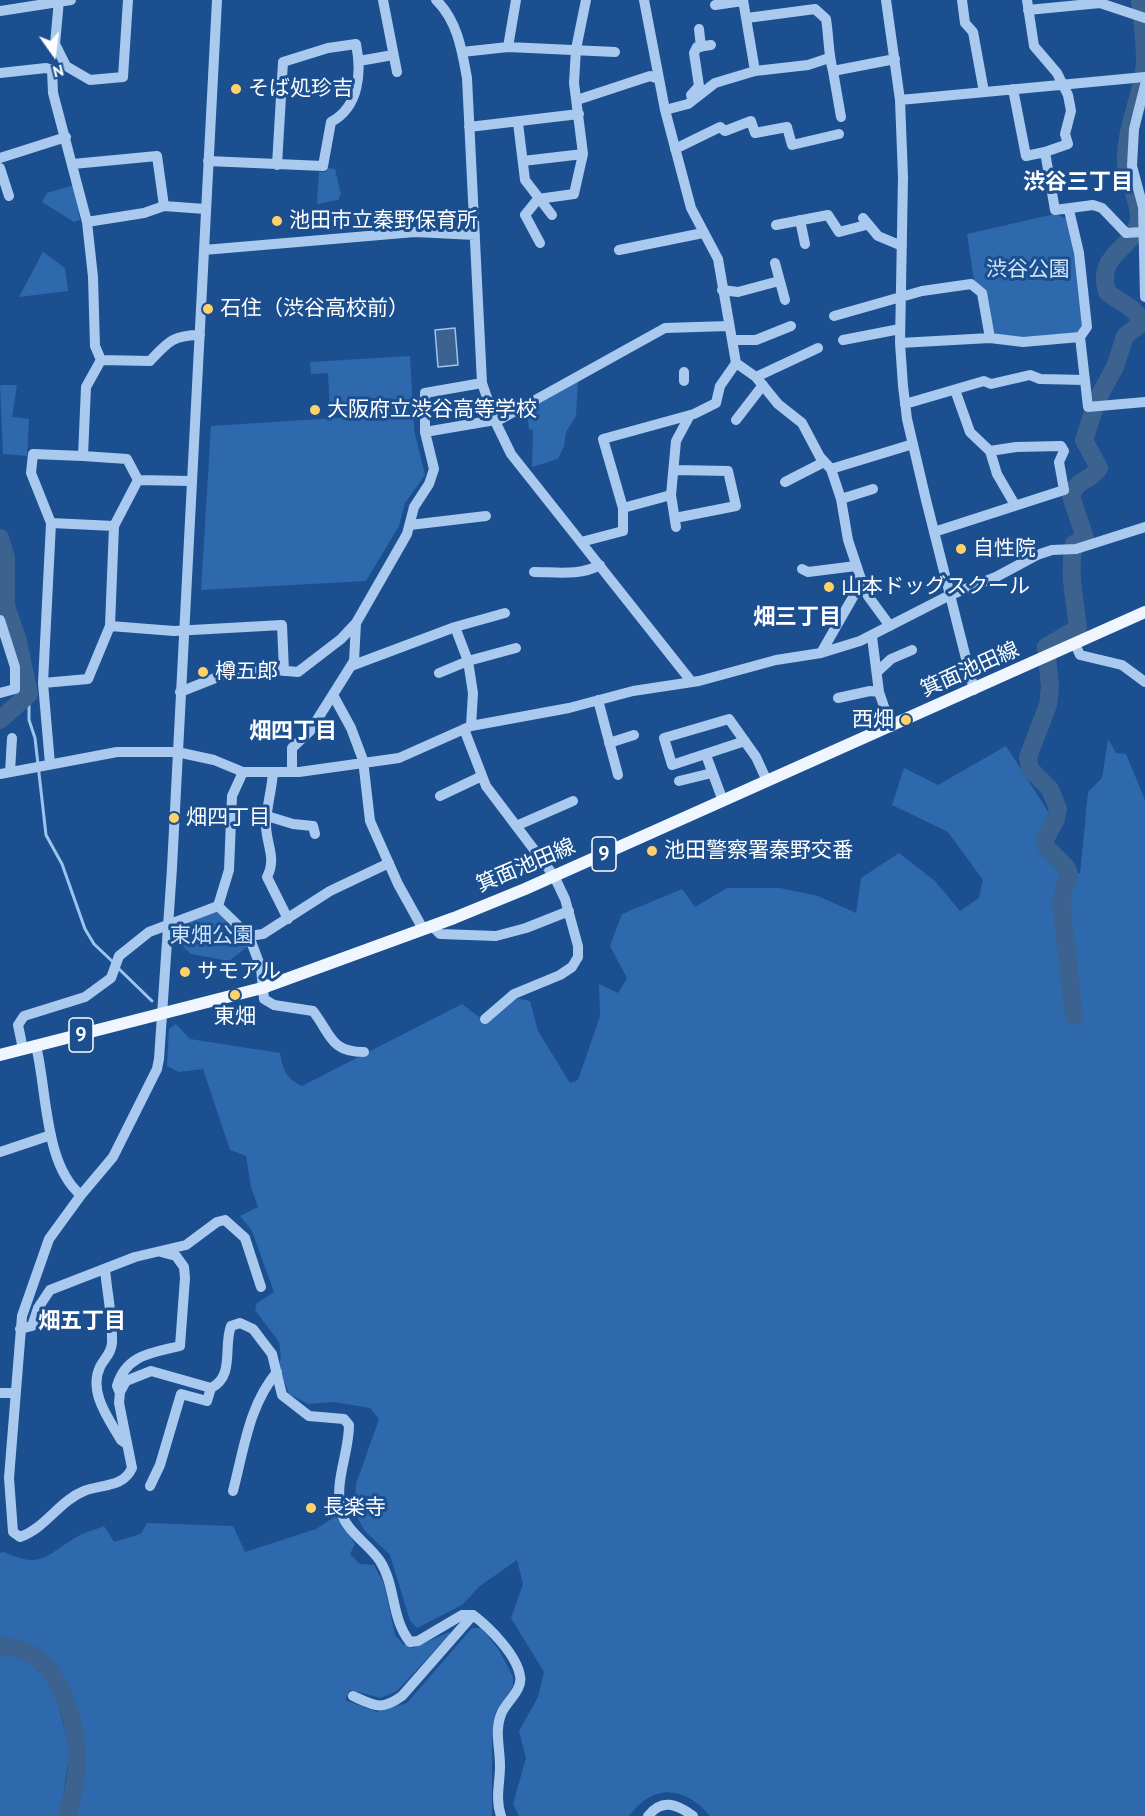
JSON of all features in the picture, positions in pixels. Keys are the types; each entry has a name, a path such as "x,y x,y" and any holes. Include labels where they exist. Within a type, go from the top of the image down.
{"main road":[{"name":"箕面池田線","path":"0,1055 262,988 428,928 554,876 1145,612"}],"street":[{"path":"0,11 71,0"},
{"path":"58,2 55,44 66,66 90,80 123,77 128,0"},
{"path":"158,1251 176,1256 184,1267 180,1346 147,1354 126,1366 117,1386 120,1392 132,1468 121,1482 85,1490 68,1499 30,1533 20,1536 13,1532 9,1478 20,1329 33,1284 49,1239 81,1195 113,1157 157,1069 168,925 217,0"},
{"path":"383,0 397,72"},
{"path":"436,0 448,12 462,52 469,127 482,383 495,421 511,454 691,681"},
{"path":"448,12 451,0"},
{"path":"508,47 516,0"},
{"path":"540,243 525,215 538,199 574,194 583,154 574,83 576,49 586,0"},
{"path":"644,0 665,110 691,208 718,259 736,363 759,381 778,404 802,423 827,465 841,499 848,540 856,566 868,596 890,626"},
{"path":"715,5 743,0 755,71"},
{"path":"886,0 900,100 902,246 900,343 905,404 934,532 974,690"},
{"path":"962,0 965,23 973,32 984,92"},
{"path":"1013,89 1026,156 1068,144 1065,134 1071,105 1064,85 1034,46 1028,5 1096,2 1145,18"},
{"path":"747,18 795,6 815,9 826,18 829,58 841,117"},
{"path":"680,105 699,86 694,53 697,47 706,46 699,29"},
{"path":"208,161 277,165 323,166 332,122 344,115 358,82 359,61 356,44 328,48 283,62 277,165"},
{"path":"462,52 508,47 615,52"},
{"path":"359,61 393,56"},
{"path":"665,110 695,100 715,83 755,71 808,65 829,58"},
{"path":"833,71 894,58"},
{"path":"0,73 46,68 52,70 53,93 87,222 93,277 95,346 101,360"},
{"path":"577,100 650,76 659,79"},
{"path":"900,100 1145,77"},
{"path":"1145,85 1134,129 1131,166 1143,207 1145,297"},
{"path":"469,127 579,114"},
{"path":"675,149 720,126 725,131 751,121 755,133 787,128 792,145 839,134"},
{"path":"518,123 525,180 552,215"},
{"path":"0,158 66,137"},
{"path":"1045,152 1055,210 1069,210 1093,205 1102,208 1126,233 1142,232"},
{"path":"524,161 583,154"},
{"path":"73,164 157,156 164,206"},
{"path":"0,168 9,196"},
{"path":"87,222 144,213 164,206 206,209"},
{"path":"1069,210 1080,253 1087,327 1080,337 1088,406 1145,402"},
{"path":"776,225 828,215 839,232 865,221 878,236 902,246"},
{"path":"800,220 805,243"},
{"path":"204,250 416,232 475,235"},
{"path":"619,250 703,233"},
{"path":"775,263 785,300"},
{"path":"722,290 738,292 779,281"},
{"path":"834,316 922,291 972,284 982,292 990,338"},
{"path":"425,432 495,421 665,328 729,326"},
{"path":"732,340 775,337 791,326"},
{"path":"843,340 900,329"},
{"path":"101,360 150,361 170,340 185,335 200,335"},
{"path":"900,343 990,338 1023,342 1080,337"},
{"path":"736,420 759,381 818,348"},
{"path":"82,456 86,387 101,360"},
{"path":"581,542 622,531 622,508 603,439 690,415 716,403 720,386 736,363"},
{"path":"905,404 984,381 991,384 1030,375 1040,379 1085,380"},
{"path":"180,692 243,667 298,672 341,639 356,622 380,585 410,525 414,507 429,484 434,469 425,432 425,393 482,383"},
{"path":"955,390 970,432 990,451 997,474 1015,505"},
{"path":"675,470 728,471 736,506 676,522 671,495 676,441 690,415"},
{"path":"785,482 827,465 913,444"},
{"path":"934,532 984,518 1015,505 1064,490 1059,462 1064,451 1061,446 1016,447 990,451"},
{"path":"46,764 43,683 51,523 32,473 33,454 127,459 138,480"},
{"path":"138,480 190,481"},
{"path":"43,683 88,679 110,626 114,526 138,480"},
{"path":"841,499 873,489"},
{"path":"622,508 671,495"},
{"path":"410,525 486,516"},
{"path":"51,523 114,526"},
{"path":"12,738 5,773 117,752 177,752 214,760 243,772 292,772 399,758 468,728 691,681 776,660 821,653 872,637 950,594 961,592 1037,555 1052,550 1076,549 1145,527"},
{"path":"534,572 573,572 590,570 600,565"},
{"path":"802,569 808,572 856,566"},
{"path":"821,653 853,597"},
{"path":"351,666 455,627 505,614"},
{"path":"0,620 2,636 15,667 15,689 0,693"},
{"path":"292,772 292,747 310,731 321,709 333,695 351,666 356,622"},
{"path":"110,626 183,630 282,625 284,671"},
{"path":"455,627 468,661 473,693 468,728 482,776 492,795 554,876 569,911 578,946 578,957 572,967 560,975 514,994 484,1019"},
{"path":"872,637 879,692 891,727"},
{"path":"1072,645 1080,655 1122,665 1145,682"},
{"path":"439,673 468,661 516,648"},
{"path":"877,672 891,659 908,655"},
{"path":"838,698 870,691 879,692"},
{"path":"333,695 351,728 363,764 370,821 411,910 428,928 440,934 496,936 526,928 569,911"},
{"path":"598,700 618,776"},
{"path":"745,741 672,765 663,738 729,719 745,741 767,781"},
{"path":"609,743 634,735"},
{"path":"706,755 723,801"},
{"path":"218,906 229,870 232,796 243,772"},
{"path":"273,772 265,827 272,850 271,869 267,877 288,919"},
{"path":"680,781 712,773"},
{"path":"440,796 482,776"},
{"path":"516,826 573,801"},
{"path":"267,816 293,824 313,826 315,834"},
{"path":"249,936 263,934 330,891 389,863"},
{"path":"23,1049 18,1026 24,1016 85,997 111,978 119,956 149,932 218,906"},
{"path":"218,906 249,936 261,968 264,999 274,1005 314,1011 332,1043 346,1052 364,1052"},
{"path":"36,1046 51,1136 59,1163 75,1191 81,1195"},
{"path":"0,1152 51,1136"},
{"path":"20,1329 32,1326 50,1290 158,1251 186,1245 217,1222 225,1220 245,1238 261,1287"},
{"path":"105,1269 112,1341 110,1354 98,1372 97,1395 121,1440 128,1445"},
{"path":"150,1486 160,1465 181,1394 207,1401 212,1388 223,1379 231,1326 240,1323 253,1329 272,1354 282,1395 309,1416 344,1419 349,1425 338,1486 341,1512 349,1526 380,1560 389,1580 402,1632 410,1642 418,1641 462,1615 473,1615 502,1643 521,1677 519,1685 502,1713 498,1726 500,1766 497,1797 501,1816"},
{"path":"120,1392 126,1381 151,1371 212,1388"},
{"path":"233,1491 255,1407 262,1389 277,1372"},
{"path":"0,1392 15,1393"},
{"path":"353,1696 377,1706 389,1705 402,1696 473,1615"},
{"path":"648,1816 657,1806 668,1804 680,1806 693,1816"}],"green space":[{"path":"327,168 335,169 341,194 338,200 317,204 319,172 326,172"},
{"path":"74,185 80,220 74,222 42,202 47,193"},
{"name":"渋谷公園","path":"1055,214 1067,219 1085,324 1077,334 1024,337 992,333 974,281 967,234"},
{"path":"43,252 65,268 68,291 19,297"},
{"path":"410,356 413,408 330,413 328,373 311,374 310,362"},
{"path":"578,381 576,416 566,432 564,446 558,459 532,467 533,430 529,429 526,409"},
{"path":"0,385 17,385 12,417 29,419 27,456 3,454"},
{"path":"414,413 414,430 425,475 405,503 399,526 366,581 201,590 211,426"},
{"path":"1108,739 1116,753 1126,754 1145,800 1145,1816 710,1816 690,1799 669,1792 649,1798 629,1816 519,1816 513,1804 526,1758 519,1731 538,1697 544,1672 511,1618 523,1584 517,1560 480,1586 462,1605 417,1628 410,1621 390,1555 365,1531 354,1512 356,1484 379,1419 370,1408 334,1402 308,1404 289,1394 279,1367 281,1355 279,1342 255,1310 257,1303 274,1292 252,1231 240,1216 258,1207 251,1187 246,1156 230,1150 203,1069 179,1072 167,1066 169,1029 176,1024 190,1039 280,1053 286,1073 302,1086 462,1004 486,1022 516,998 530,1001 538,1031 570,1083 578,1080 600,1016 599,984 618,993 627,978 610,946 622,914 682,889 695,907 727,888 780,888 818,896 856,913 861,878 899,853 935,881 960,911 979,898 983,880 948,832 892,805 904,768 938,785 1006,746 1049,813 1050,849 1080,874 1088,792 1102,778"},
{"name":"東畑公園","path":"218,911 242,932 248,946 229,961 191,954 175,940 176,926"},
{"path":"336,1516 355,1544 350,1554 360,1564 374,1565 384,1584 395,1635 403,1644 413,1648 449,1632 450,1634 397,1691 381,1698 350,1690 345,1700 377,1712 407,1703 472,1628 482,1628 499,1650 513,1677 513,1686 496,1711 492,1742 492,1816 76,1816 85,1764 85,1747 78,1715 70,1691 54,1664 35,1651 0,1639 0,1553 4,1552 25,1559 41,1559 84,1533 104,1526 114,1542 141,1534 147,1523 233,1526 245,1552 316,1529"},
{"path":"0,1652 26,1659 46,1679 56,1698 70,1749 60,1816 0,1816"}],"shaded area":[{"path":"455,328 458,365 438,367 435,330"}],"waterway":[{"path":"1074,1016 1061,900 1069,873 1046,847 1045,840 1056,819 1058,809 1050,789 1030,769 1028,757 1048,705 1050,687 1046,647 1078,628 1072,555 1074,544 1085,538 1071,496 1077,486 1099,468 1084,440 1097,400 1115,367 1125,336 1140,324 1139,318 1132,309 1107,292 1105,278 1111,259 1131,237 1137,228 1139,217 1126,164 1126,151 1144,73 1144,38 1140,0"},
{"path":"0,538 6,557 6,606 18,641 29,694 0,720"},
{"path":"29,694 29,720 35,738 46,835 62,864 85,929 94,944 113,962"},
{"path":"117,967 152,1001"},
{"path":"0,1645 24,1651 38,1659 56,1680 68,1707 77,1747 77,1764 67,1816"}],"place":[{"name":"そば処珍吉","path":"236,89"},
{"name":"池田市立秦野保育所","path":"277,221"},
{"name":"石住（渋谷高校前）","path":"208,309"},
{"name":"大阪府立渋谷高等学校","path":"315,410"},
{"name":"自性院","path":"961,549"},
{"name":"山本ドッグスクール","path":"829,587"},
{"name":"樽五郎","path":"203,672"},
{"name":"西畑","path":"906,720"},
{"name":"畑四丁目","path":"174,818"},
{"name":"池田警察署秦野交番","path":"652,851"},
{"name":"サモアル","path":"185,972"},
{"name":"東畑","path":"235,995"},
{"name":"長楽寺","path":"311,1508"}],"district":[{"name":"渋谷三丁目","path":"1078,183"},
{"name":"畑三丁目","path":"797,618"},
{"name":"畑四丁目","path":"293,732"},
{"name":"畑五丁目","path":"82,1322"}]}
